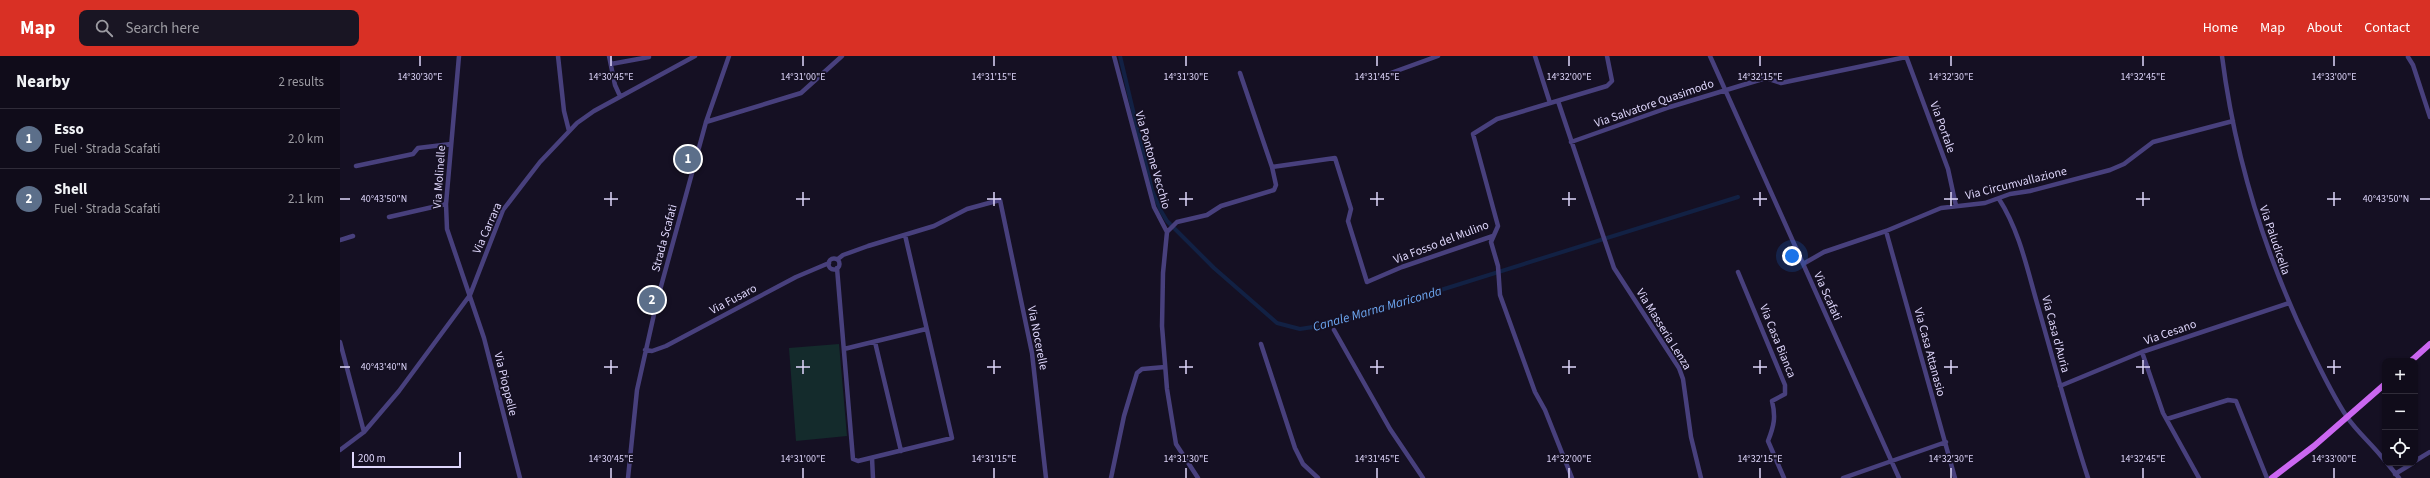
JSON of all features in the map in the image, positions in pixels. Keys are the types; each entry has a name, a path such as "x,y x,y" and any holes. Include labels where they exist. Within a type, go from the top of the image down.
{"main road":[{"path":"2414,358 2430,344"},
{"path":"2272,478 2347,418 2382,387"}],"street":[{"name":"Via Molinelle","path":"459,56 446,204 449,237 470,295"},
{"path":"558,56 564,111 569,131"},
{"path":"609,56 615,85 620,96"},
{"name":"Via Carrara","path":"340,450 364,432 428,354 470,295 503,210 540,162 569,131 594,111 695,56"},
{"name":"Strada Scafati","path":"628,478 637,390 645,350 706,122 729,56"},
{"path":"706,122 801,93 842,56"},
{"name":"Via Pontone Vecchio","path":"1114,56 1154,207 1168,231"},
{"path":"1377,78 1438,56"},
{"path":"1535,56 1550,103"},
{"name":"Via Fosso del Mulino","path":"1272,167 1335,158 1351,209 1348,221 1367,282 1402,267 1494,235 1498,226 1473,134 1497,119 1558,101 1611,83 1612,75 1607,56"},
{"name":"Via Scafati","path":"1710,56 1899,478"},
{"name":"Via Paludicella","path":"2222,56 2232,121 2254,212 2289,303 2347,418 2382,457"},
{"path":"2414,56 2407,57 2414,67 2430,117"},
{"path":"611,64 649,57"},
{"name":"Via Salvatore Quasimodo","path":"1571,142 1725,90 1766,78 1781,83 1906,57"},
{"name":"Via Portale","path":"1906,57 1948,169 1956,206"},
{"path":"1198,478 1176,444 1165,367 1162,326 1163,273 1168,231 1177,222 1207,215 1221,206 1274,190 1276,185 1272,167 1240,73"},
{"name":"Via Masseria Lenza","path":"1558,101 1619,277 1679,368 1683,379 1691,437 1701,478"},
{"name":"Via Circumvallazione","path":"1803,264 1824,252 1886,231 1941,208 1973,206 2116,168 2152,142 2232,121"},
{"path":"356,166 413,154 418,148 451,144"},
{"name":"Via Casa d'Auria","path":"1999,198 2010,219 2023,255 2088,478"},
{"name":"Via Fusaro","path":"645,350 652,351 666,346 796,277 829,263 832,259 838,259 843,255 934,226 967,209 997,200 1000,203"},
{"name":"Via Nocerelle","path":"1000,203 1032,353 1046,478"},
{"path":"389,217 446,204"},
{"name":"Via Casa Attanasio","path":"1886,231 1955,478"},
{"path":"838,259 840,264 837,268 852,458 857,461 872,458 952,438 905,235"},
{"path":"1494,235 1491,242 1498,266 1503,302 1536,392 1545,410 1572,478"},
{"path":"340,240 353,236"},
{"path":"829,263 831,268 837,268"},
{"name":"Via Casa Bianca","path":"1738,272 1785,385 1785,394 1772,401 1775,412 1774,425 1768,440 1784,478"},
{"name":"Via Pioppelle","path":"470,295 484,338 520,478"},
{"name":"Via Cesano","path":"2060,386 2142,352 2289,303"},
{"path":"844,349 926,329"},
{"path":"1334,330 1390,429 1423,478"},
{"path":"340,342 364,432"},
{"path":"875,342 901,451"},
{"path":"1261,344 1295,448 1303,464 1318,478"},
{"path":"2142,352 2158,400 2198,477"},
{"path":"1111,478 1124,416 1137,373 1142,369 1165,367"},
{"path":"2168,419 2228,400 2236,401 2267,478"},
{"path":"1843,478 1946,442"},
{"path":"2418,460 2430,452"},
{"path":"872,458 873,478"},
{"name":"Via Paludicella","path":"2389,466 2397,476"},
{"path":"2397,476 2409,466"}],"green space":[{"path":"839,344 847,436 796,441 789,348"}],"waterway":[{"name":"Canale Marna Mariconda","path":"1120,56 1152,190 1167,221 1214,268 1277,323 1300,329 1332,324 1738,197"}],"place":[{"name":"Esso","path":"688,159"},
{"name":"Shell","path":"652,300"}]}
